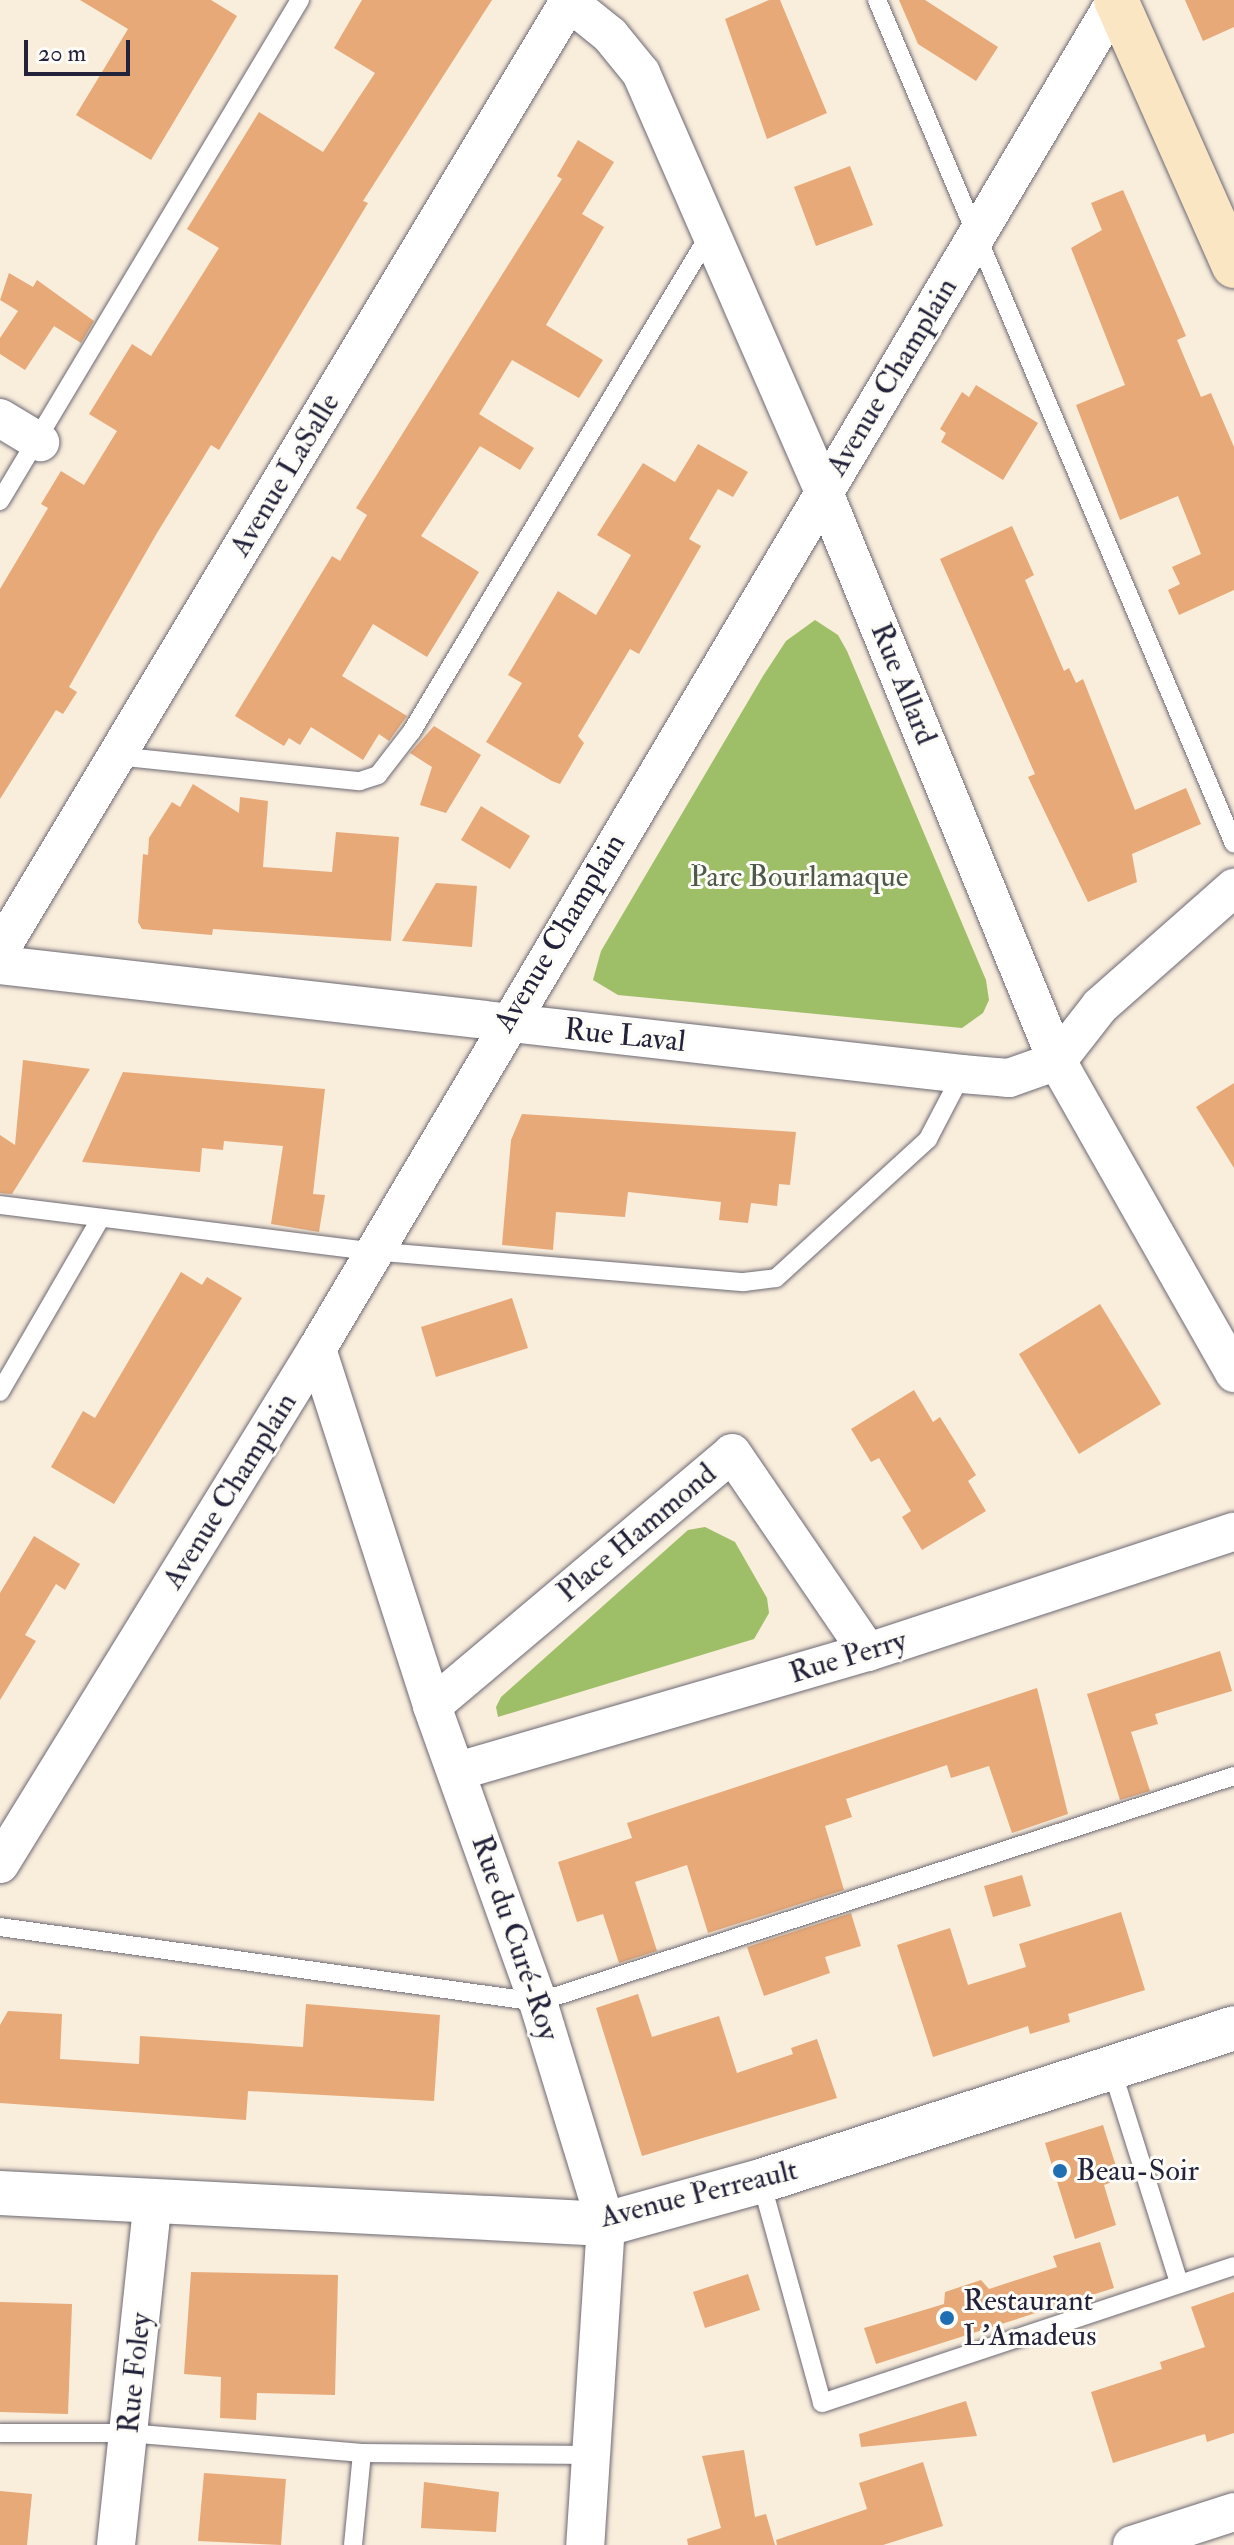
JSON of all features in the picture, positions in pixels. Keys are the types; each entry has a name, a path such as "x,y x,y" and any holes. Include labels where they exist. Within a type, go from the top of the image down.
{"main road":[{"path":"1116,0 1234,266"}],"street":[{"name":"Avenue Champlain","path":"0,1864 317,1349 371,1251 1116,0"},
{"name":"Rue Allard","path":"569,1 610,35 641,73 823,490 1057,1061 1234,1373"},
{"name":"Avenue LaSalle","path":"0,950 569,1"},
{"path":"0,418 38,441"},
{"path":"1057,1061 1100,1006 1234,888"},
{"name":"Rue Laval","path":"0,965 962,1074 1009,1078 1057,1061"},
{"name":"Rue du Curé-Roy","path":"317,1349 432,1706 458,1771 538,2002 606,2224 594,2455 585,2545"},
{"name":"Place Hammond","path":"432,1706 732,1453 868,1652"},
{"name":"Rue Perry","path":"458,1771 868,1652 1234,1532"},
{"name":"Avenue Perreault","path":"0,2193 606,2224 761,2181 1234,2028"},
{"name":"Rue Foley","path":"116,2545 153,2201"},
{"path":"1132,2545 1234,2512"}],"lane":[{"path":"0,501 300,0"},
{"path":"877,0 1234,844"},
{"path":"116,756 360,781 378,775 412,731 711,232"},
{"path":"0,1205 371,1251 744,1282 776,1278 928,1139 962,1074"},
{"path":"0,1392 101,1218"},
{"path":"0,1927 538,2002 1234,1776"},
{"path":"1111,2067 1179,2283"},
{"path":"761,2181 822,2403 1234,2266"},
{"path":"0,2433 128,2433 362,2453 594,2455"},
{"path":"353,2545 362,2453"}],"green space":[{"name":"Parc Bourlamaque","path":"815,620 838,635 847,651 986,980 989,1000 983,1013 962,1028 618,995 593,980 601,951 763,676 786,641"},
{"path":"705,1527 735,1542 767,1598 769,1613 754,1639 498,1717 496,1707 501,1697 688,1530"}],"building":[{"path":"80,0 211,0 237,16 151,160 76,115 128,29"},
{"path":"362,0 492,0 363,201 368,203 219,450 211,445 157,533 69,687 77,692 63,714 56,710 0,799 0,589 48,508 41,504 61,471 84,485 117,431 89,414 132,344 151,356 219,248 187,229 259,112 323,152 375,73 334,48"},
{"path":"769,0 780,0 827,113 767,139 725,19"},
{"path":"899,0 925,0 998,47 976,81 918,44"},
{"path":"1185,0 1234,0 1234,27 1203,41"},
{"path":"578,140 614,162 582,214 604,227 546,325 603,360 579,398 512,360 479,414 534,448 520,470 480,446 421,536 479,572 427,657 373,624 342,676 407,716 389,741 379,734 363,760 311,727 300,745 289,738 284,746 235,716 332,556 340,561 367,515 356,508 562,179 557,176"},
{"path":"850,166 873,225 816,246 794,187"},
{"path":"1123,190 1186,336 1177,340 1201,397 1211,393 1234,447 1234,590 1179,615 1168,590 1180,584 1172,567 1201,554 1178,496 1120,520 1076,405 1125,385 1071,248 1102,230 1091,203"},
{"path":"9,273 33,287 37,280 94,321 81,343 54,326 25,370 0,354 0,338 18,311 0,300"},
{"path":"976,385 1038,423 1003,480 941,442 946,433 940,429 962,392 969,397"},
{"path":"698,444 748,472 733,497 718,489 689,539 701,546 639,654 630,649 578,736 584,743 560,784 552,781 486,742 522,683 508,675 558,591 596,615 631,555 597,535 643,463 675,482"},
{"path":"1012,526 1034,575 1025,580 1064,671 1069,668 1076,683 1083,679 1135,810 1186,788 1201,824 1132,854 1137,882 1088,902 1028,777 1035,774 940,559"},
{"path":"434,726 481,755 446,813 420,805 432,767 410,753"},
{"path":"193,784 239,813 240,797 268,801 263,867 332,872 336,832 399,837 391,941 213,929 212,935 142,929 138,922 143,854 148,855 149,838 172,802 180,807"},
{"path":"481,806 530,836 510,869 461,840"},
{"path":"436,883 477,886 472,947 402,941"},
{"path":"23,1060 90,1069 12,1194 0,1193 0,1135 15,1145"},
{"path":"123,1072 325,1089 313,1194 325,1195 319,1232 271,1224 283,1146 224,1141 223,1150 202,1148 200,1172 82,1162"},
{"path":"1234,1083 1234,1168 1196,1107"},
{"path":"522,1114 796,1132 790,1185 779,1184 777,1206 751,1203 748,1223 719,1220 721,1202 628,1192 625,1217 556,1212 553,1250 502,1245 511,1140"},
{"path":"181,1272 202,1285 207,1277 242,1298 114,1504 51,1467 83,1411 95,1418"},
{"path":"512,1298 528,1348 436,1377 421,1327"},
{"path":"1100,1304 1161,1404 1079,1454 1019,1354"},
{"path":"914,1390 933,1422 940,1417 976,1475 968,1481 986,1511 922,1550 902,1517 911,1511 879,1458 871,1462 851,1429"},
{"path":"34,1536 80,1564 65,1590 56,1584 25,1635 36,1641 0,1700 0,1593"},
{"path":"1220,1651 1232,1691 1155,1714 1158,1724 1131,1732 1150,1791 1120,1800 1087,1694"},
{"path":"1037,1688 1068,1814 1012,1833 989,1766 951,1778 947,1765 846,1799 852,1817 825,1826 844,1890 708,1933 687,1865 635,1882 657,1951 619,1963 603,1914 577,1922 558,1862 632,1838 627,1823"},
{"path":"1022,1875 1031,1906 993,1917 984,1886"},
{"path":"1121,1912 1145,1990 1068,2014 1070,2022 1030,2034 1028,2026 933,2057 897,1945 950,1928 968,1985 1026,1967 1019,1944"},
{"path":"851,1913 861,1946 825,1957 830,1973 764,1996 747,1947"},
{"path":"638,1994 652,2037 719,2016 737,2073 793,2054 791,2048 817,2039 837,2098 642,2156 596,2008"},
{"path":"306,2004 440,2015 434,2101 248,2091 246,2120 0,2103 0,2025 8,2011 62,2014 60,2059 139,2064 140,2036 303,2047"},
{"path":"1103,2125 1120,2179 1104,2185 1116,2225 1075,2239 1045,2143"},
{"path":"1100,2242 1114,2288 876,2364 864,2328 944,2304 945,2292 981,2280 989,2289 1057,2267 1053,2256"},
{"path":"191,2272 338,2275 335,2395 257,2393 256,2420 220,2418 221,2377 184,2374"},
{"path":"748,2274 760,2310 705,2328 693,2292"},
{"path":"1234,2292 1234,2433 1207,2442 1205,2434 1113,2463 1091,2392 1162,2369 1160,2362 1205,2347 1191,2307"},
{"path":"0,2302 72,2304 68,2414 0,2412"},
{"path":"966,2401 977,2436 861,2447 859,2434"},
{"path":"744,2450 755,2517 766,2514 775,2545 688,2545 687,2539 721,2528 702,2456"},
{"path":"923,2462 943,2526 883,2545 777,2545 776,2540 867,2509 859,2483"},
{"path":"204,2473 286,2479 281,2545 198,2541"},
{"path":"424,2482 499,2492 496,2532 421,2528"},
{"path":"0,2491 32,2494 27,2545 0,2545"}],"place":[{"name":"Beau-Soir","path":"1060,2171"},
{"name":"Restaurant L'Amadeus","path":"947,2318"}]}
